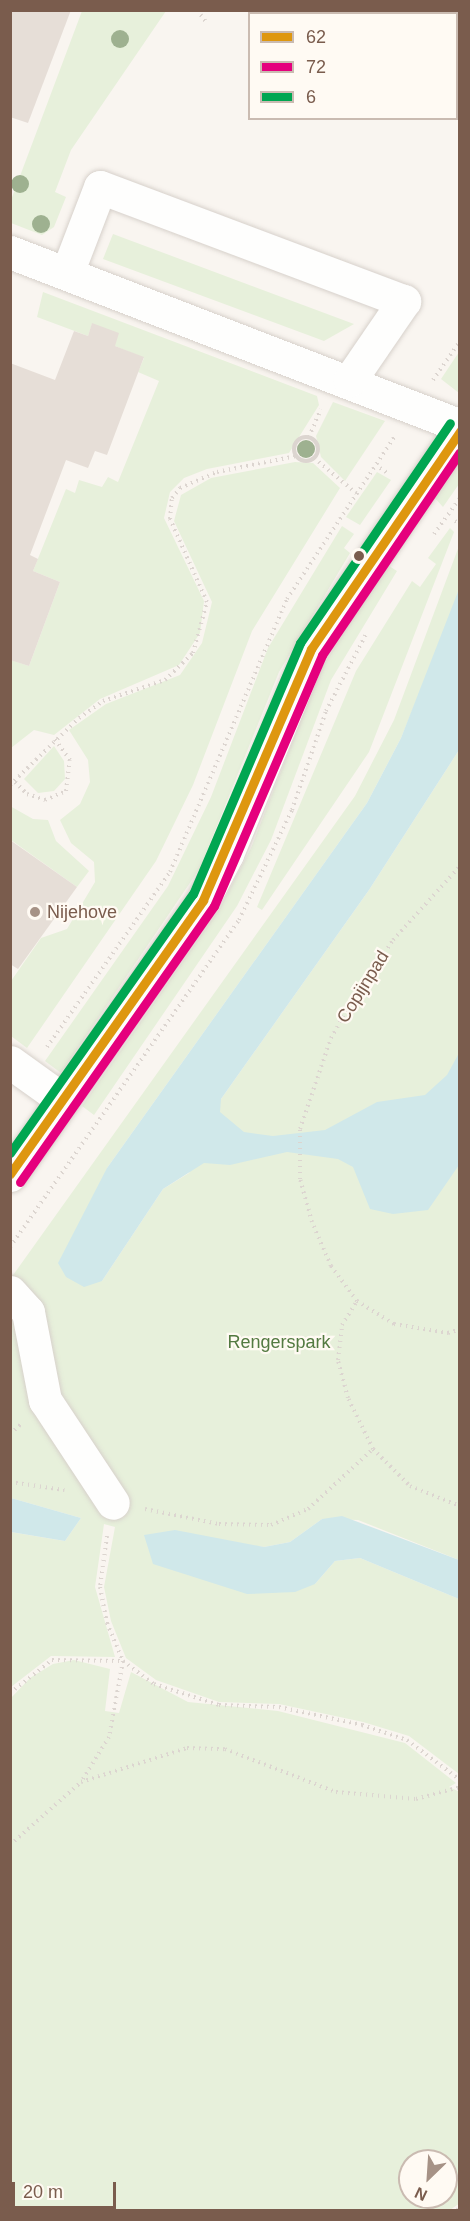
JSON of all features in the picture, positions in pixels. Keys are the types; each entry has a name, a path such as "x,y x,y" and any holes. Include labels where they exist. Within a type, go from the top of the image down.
{"street":[{"path":"67,273 100,187 404,301 350,380"},
{"path":"10,252 350,380 415,406 459,428 311,649 227,854 203,900 10,1175"},
{"path":"19,1068 63,1100"},
{"path":"10,1292 28,1312 45,1400 113,1503"}],"path":[{"path":"197,10 206,22"},
{"path":"19,1068 170,872 258,658 287,599 459,341"},
{"path":"296,456 297,442 309,437 317,445 314,458"},
{"path":"55,739 70,760 66,790 45,800 27,795 13,783 55,739 103,701 176,673 200,639 207,602 170,519 172,498 180,488 217,472 296,456 314,458 356,493"},
{"path":"428,542 459,498"},
{"path":"454,521 459,524"},
{"path":"10,1248 239,921 292,810 326,711 372,624"},
{"name":"Copijnpad","path":"357,1301 331,1266 312,1222 300,1179 300,1129 331,1038 348,1008 393,940 459,866"},
{"path":"459,1329 431,1332 394,1324 357,1301 342,1325 338,1360 348,1398 373,1449 410,1486 459,1506"},
{"path":"10,1845 81,1782 109,1737 123,1661 100,1587 113,1503 219,1524 271,1526 308,1509 373,1449"},
{"path":"10,1693 52,1660 123,1661 154,1684 190,1699 279,1707 407,1740 459,1780"},
{"path":"81,1782 187,1748 225,1749 336,1792 417,1799 459,1787"}],"green space":[{"path":"82,11 166,11 71,150 55,192 66,197 54,227 42,235 11,223 11,200"},
{"path":"113,234 354,324 324,341 103,259"},
{"path":"43,292 317,396 319,405 289,453 207,469 184,478 170,492 164,518 204,601 200,633 179,665 100,699 54,735 34,730 11,748 11,660 29,666 60,582 33,571 66,489 75,493 79,480 102,487 108,477 118,482 159,381 138,372 144,358 115,346 92,324 88,336 37,317"},
{"path":"459,352 459,393 441,379"},
{"path":"333,402 385,421 345,481 321,457 316,436"},
{"path":"459,461 459,484 443,507 434,497"},
{"path":"295,462 313,463 340,488 252,631 193,785 156,861 27,1048 11,1036 11,981 41,938 67,929 95,882 94,862 71,843 60,820 80,804 90,782 88,760 69,730 106,704 180,675 202,643 212,602 174,521 181,495 211,478"},
{"path":"377,472 391,480 360,525 346,517"},
{"path":"342,526 354,534 344,548 350,553 279,672 200,868 61,1073 45,1061 168,886 211,797 268,648"},
{"path":"450,528 454,532 369,752 262,910 257,907 356,671 412,581 420,587 436,564 428,558"},
{"name":"Rengerspark","path":"459,546 459,589 451,615 401,738 367,803 107,1168 102,1281 163,1189 189,1173 221,1099 369,890 459,750 459,1560 358,1520 322,1519 290,1542 264,1547 224,1542 315,1584 335,1561 360,1558 459,1599 459,1774 409,1736 363,1722 279,1704 219,1702 156,1680 126,1658 111,1621 104,1587 115,1527 104,1524 95,1587 115,1657 51,1656 11,1687 11,1532 65,1541 81,1518 11,1498 10,1307 11,1278 355,796 394,720"},
{"path":"386,564 397,571 331,680 271,840 237,906 94,1115 82,1106 220,908 251,848 321,669"},
{"path":"54,746 64,761 65,779 54,791 38,793 24,779"},
{"path":"10,806 33,819 48,820 56,841 89,871 77,887 11,840"},
{"path":"74,1660 110,1669 105,1711 119,1713 131,1672 188,1702 278,1711 405,1743 456,1783 449,1787 460,1792 460,2203 458,2204 458,2149 398,2149 398,2209 451,2209 11,2210 11,1698 30,1678 53,1664"}],"water":[{"path":"459,589 459,750 369,890 221,1099 220,1112 244,1132 273,1136 325,1130 377,1102 425,1095 447,1075 459,1053 459,1165 428,1210 393,1214 370,1209 353,1167 338,1159 287,1152 230,1165 204,1163 163,1189 102,1281 84,1287 66,1277 58,1263 107,1168 367,803 401,738"},
{"path":"11,1498 81,1518 65,1541 11,1532"},
{"path":"342,1516 459,1560 459,1599 360,1558 335,1561 315,1584 295,1592 247,1594 153,1564 144,1535 175,1530 264,1547 290,1542 322,1519"}],"building":[{"path":"10,10 71,10 28,123 10,117"},
{"path":"449,10 460,10 460,88 458,12"},
{"path":"92,323 119,333 115,346 144,357 107,455 95,451 88,468 66,460 30,555 38,559 33,571 60,582 29,666 10,660 10,363 55,380 74,331 88,336"},
{"name":"Nijehove","path":"10,840 77,887 18,969 10,964"}],"transit line":[{"name":"6","path":"10,1153 193,894 300,643 450,423"},
{"name":"62","path":"10,1174 203,900 311,649 460,431"},
{"name":"72","path":"20,1182 214,906 322,655 460,452"}],"place":[{"name":"Nijehove","path":"35,912"}]}
